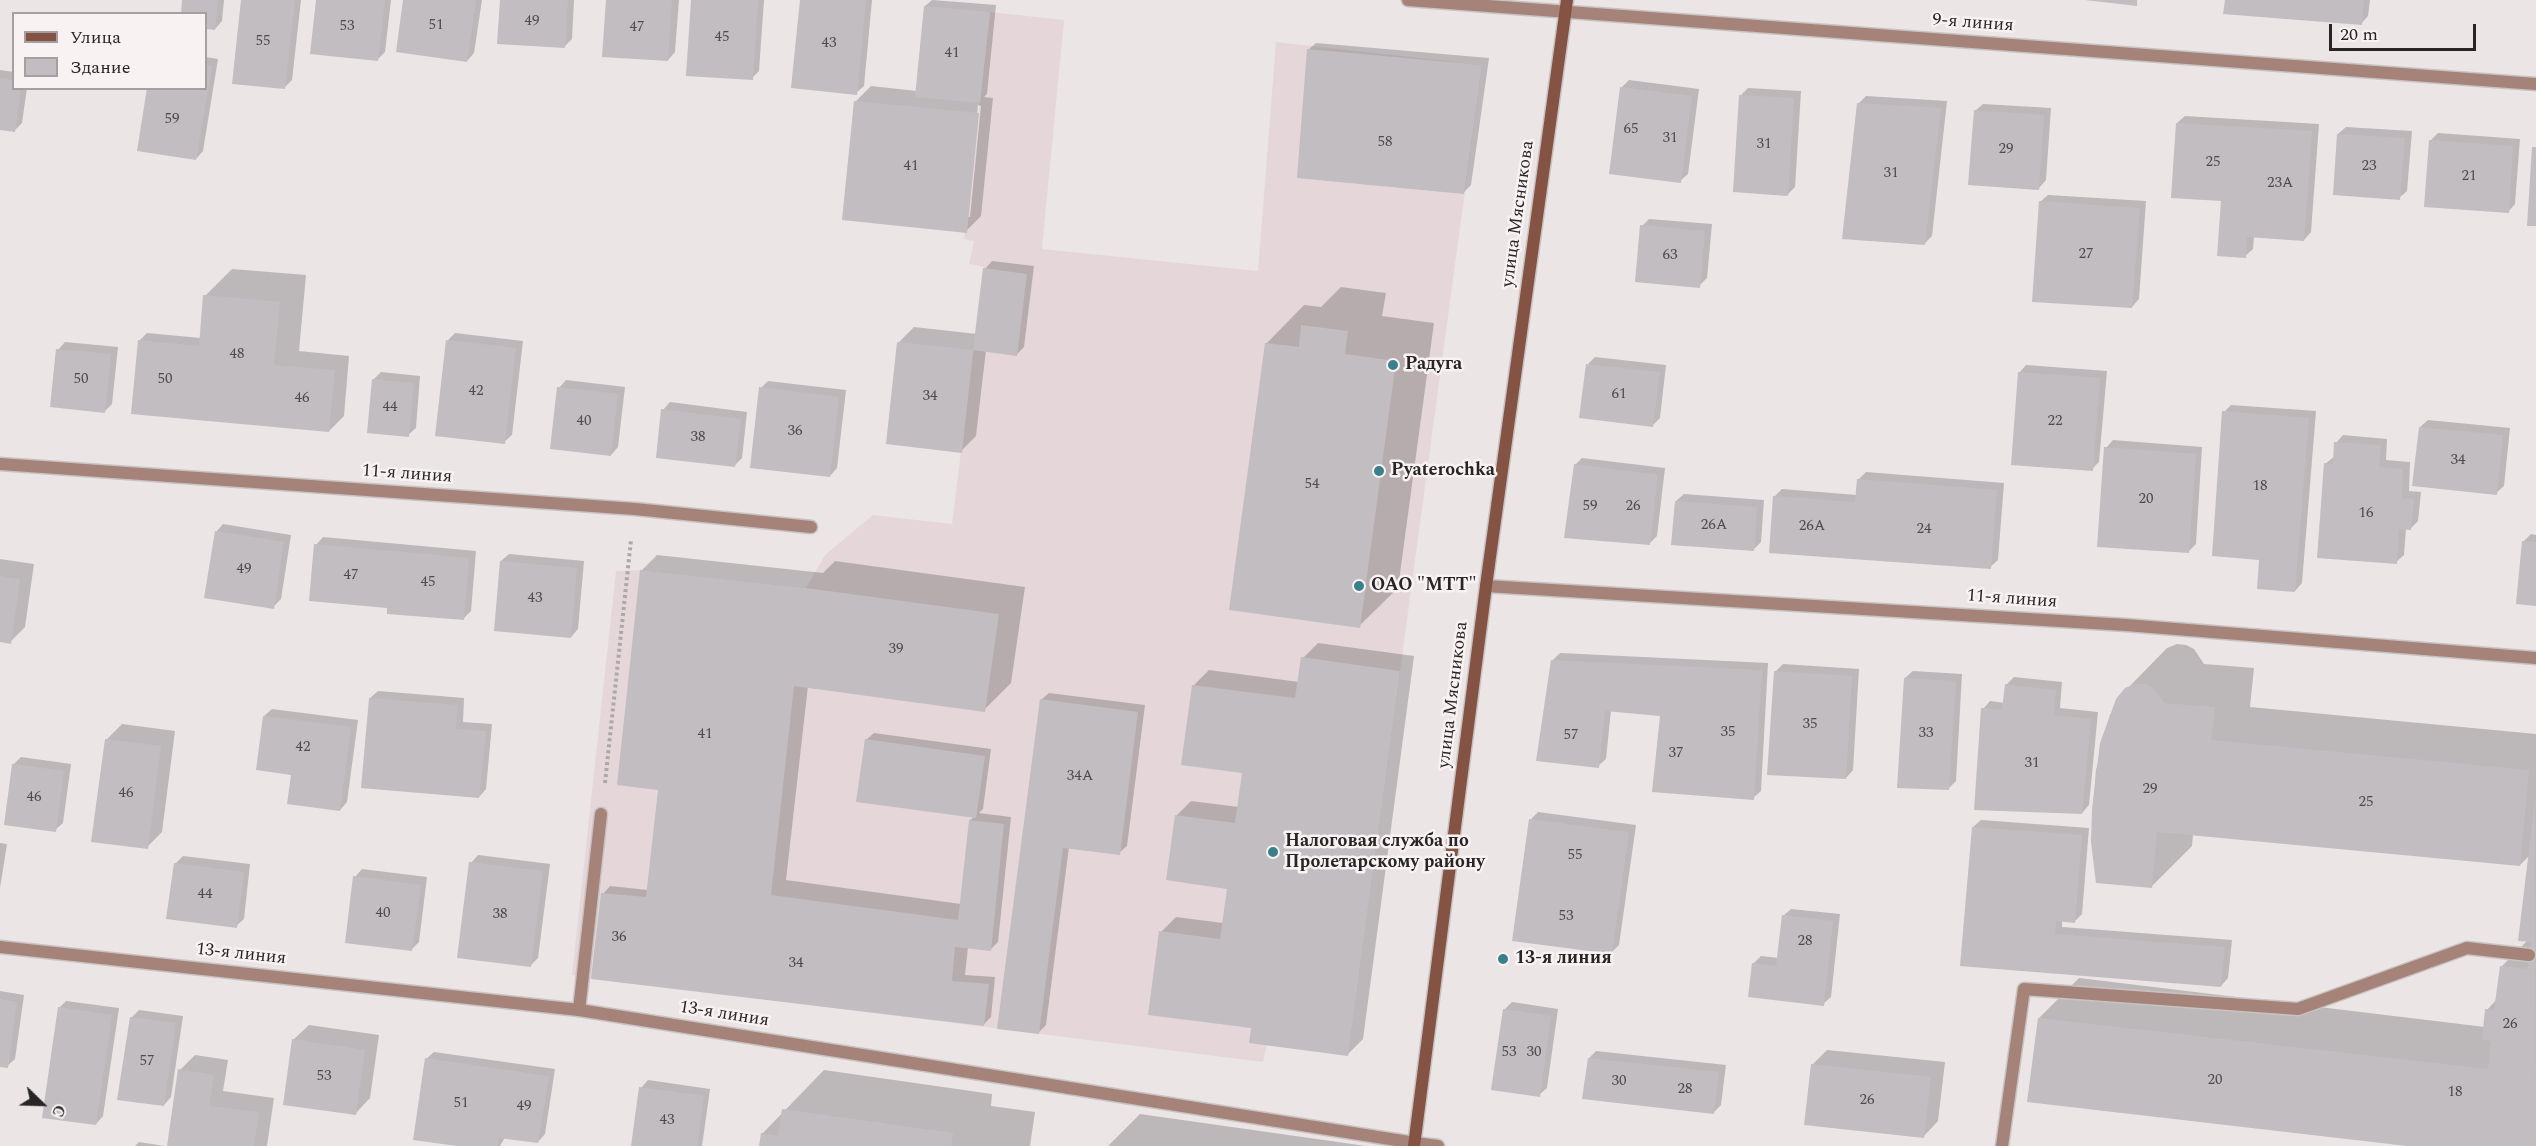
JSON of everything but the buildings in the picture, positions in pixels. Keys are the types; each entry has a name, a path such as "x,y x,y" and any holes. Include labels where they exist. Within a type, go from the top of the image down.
{"main road":[{"name":"улица Мясникова","path":"1414,1145 1486,586 1566,6"}],"street":[{"name":"9-я линия","path":"1408,0 1566,6 2536,84"},
{"name":"11-я линия","path":"0,464 635,510 811,527"},
{"name":"11-я линия","path":"1486,586 2126,625 2536,658"},
{"path":"579,1010 601,814"},
{"name":"13-я линия","path":"0,947 579,1010 1414,1145 1438,1146"},
{"path":"2002,1146 2024,989 2298,1009 2467,948 2529,955"}],"path":[{"path":"601,814 635,510"}],"shaded area":[{"path":"990,12 1064,20 1042,249 1258,271 1276,42 1482,65 1348,1056 1267,1044 1263,1062 572,975 616,571 640,570 806,588 825,555 873,515 952,524 984,267 969,264 974,241 964,239"}],"place":[{"name":"Радуга","path":"1393,365"},
{"name":"Pyaterochka","path":"1379,471"},
{"name":"ОАО \"МТТ\"","path":"1359,586"},
{"name":"Налоговая служба по Пролетарскому району","path":"1273,852"},
{"name":"13-я линия","path":"1503,959"}]}
